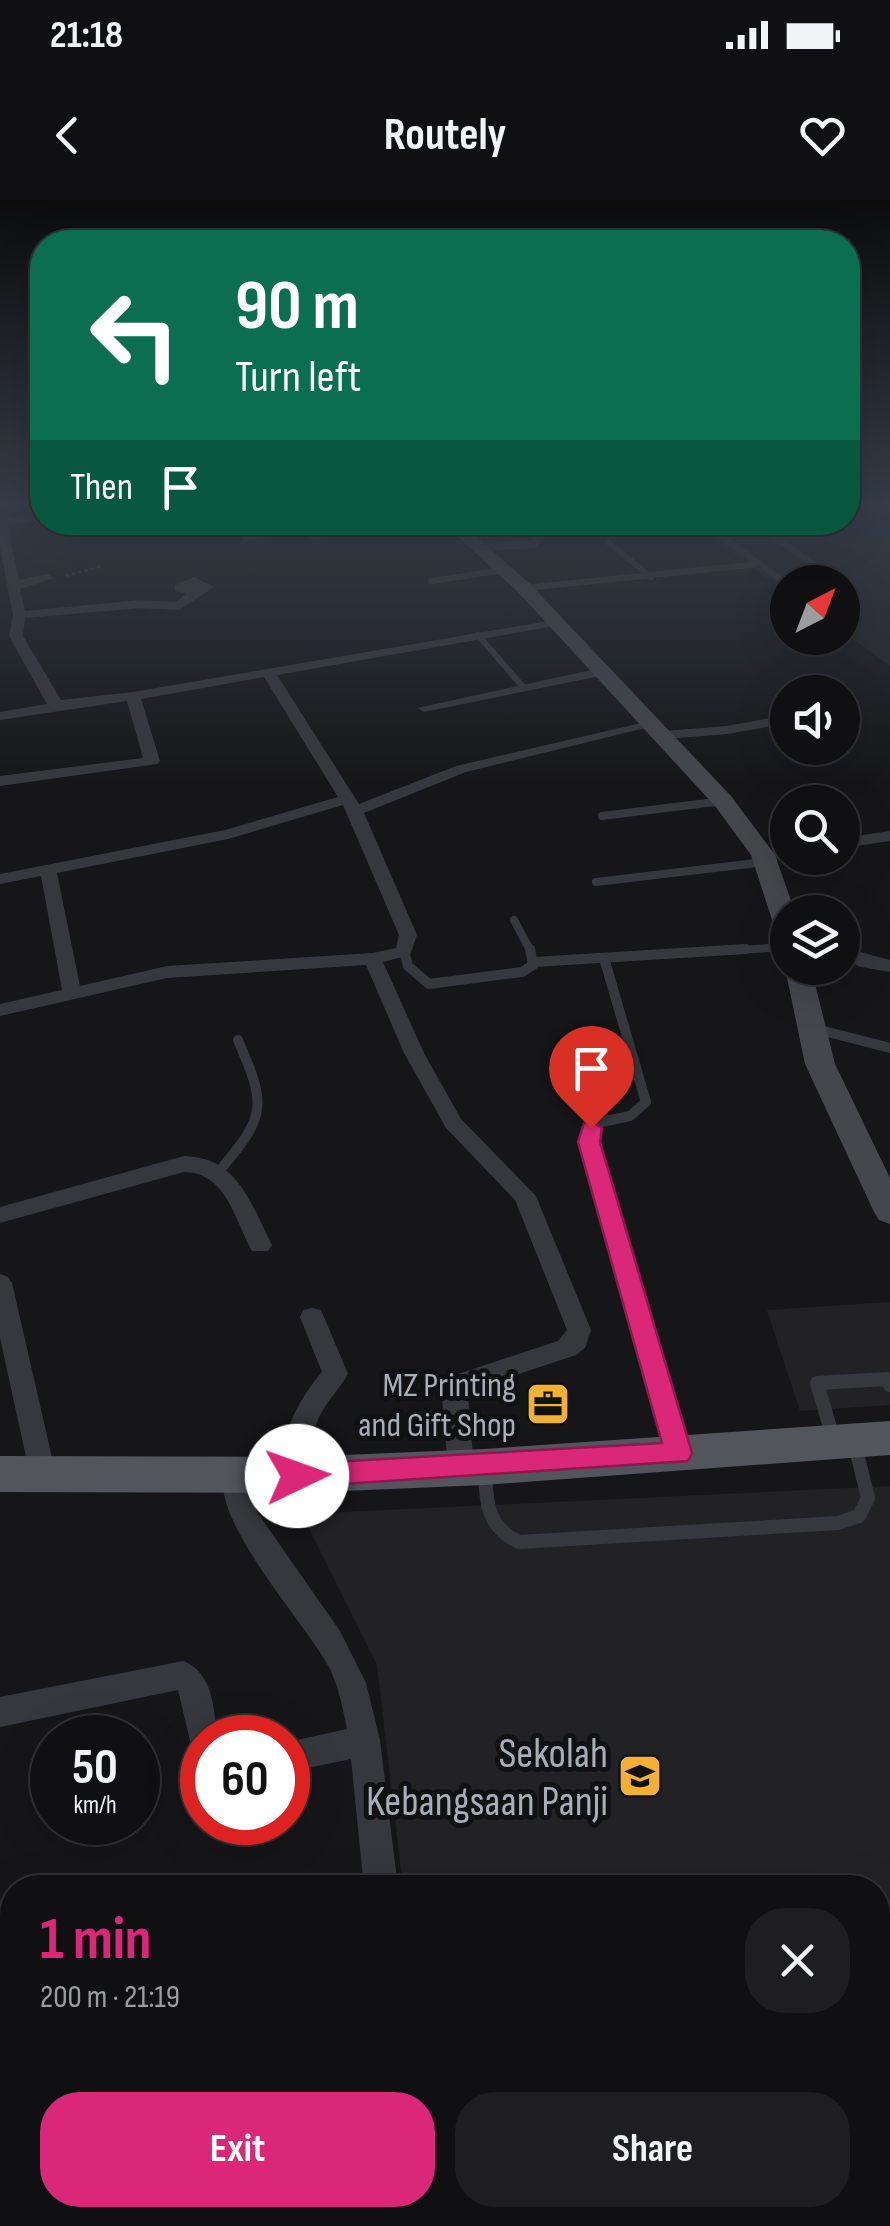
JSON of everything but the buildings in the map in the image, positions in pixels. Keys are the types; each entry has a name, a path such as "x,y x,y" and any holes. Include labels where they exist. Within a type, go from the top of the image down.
{"main road":[{"path":"0,1474 297,1476 473,1468 859,1440"}],"street":[{"path":"16,597 19,615 16,636 52,701 64,706"},
{"path":"19,615 140,604 179,606 186,597"},
{"path":"532,597 723,801 764,859 776,895"},
{"path":"0,716 556,622"},
{"path":"0,1010 168,972 372,959 404,952 408,935 352,805 268,672"},
{"path":"424,708 605,672"},
{"path":"0,781 152,761 133,696"},
{"path":"0,879 228,834 352,805 460,769 659,730"},
{"path":"860,840 890,836"},
{"path":"764,859 770,857"},
{"path":"48,869 72,991"},
{"path":"372,959 414,1054 453,1123 525,1196 579,1330 576,1341 567,1348 460,1383 455,1396 473,1468"},
{"path":"860,960 890,966"},
{"path":"802,985 820,1064 890,1212"},
{"path":"0,1215 184,1164 204,1164 220,1170 260,1245"},
{"path":"0,1283 43,1474"},
{"path":"297,1476 298,1430 335,1374 312,1317"},
{"path":"235,1475 233,1489 247,1521 343,1664 362,1741 379,1875"},
{"path":"0,1712 183,1675 194,1686 199,1715"},
{"path":"310,1752 362,1741"}],"lane":[{"path":"478,635 524,688"},
{"path":"659,730 727,730 770,722"},
{"path":"602,816 723,801"},
{"path":"596,882 764,859"},
{"path":"514,920 534,962"},
{"path":"404,952 408,966 430,984 522,972 534,962 770,948"},
{"path":"604,958 646,1102 630,1116 597,1123 588,1135 589,1142 678,1453"},
{"path":"812,1028 890,1048"},
{"path":"220,1170 245,1142 261,1113 262,1095 238,1040"},
{"path":"473,1468 489,1520 506,1538 519,1542 838,1523 859,1516 868,1498 859,1440 817,1383 888,1379 890,1386"}],"shaded area":[{"path":"860,597 890,597 890,666 860,644"},
{"path":"890,1302 890,1405 800,1411 767,1310"},
{"name":"Sekolah Kebangsaan Panji","path":"890,1486 890,1875 402,1875 377,1665 302,1514"}],"place":[{"name":"MZ Printing and Gift Shop","path":"548,1404"},
{"name":"Sekolah Kebangsaan Panji","path":"640,1776"}],"route":[{"path":"297,1476 678,1453 589,1142 591,1128"}]}
